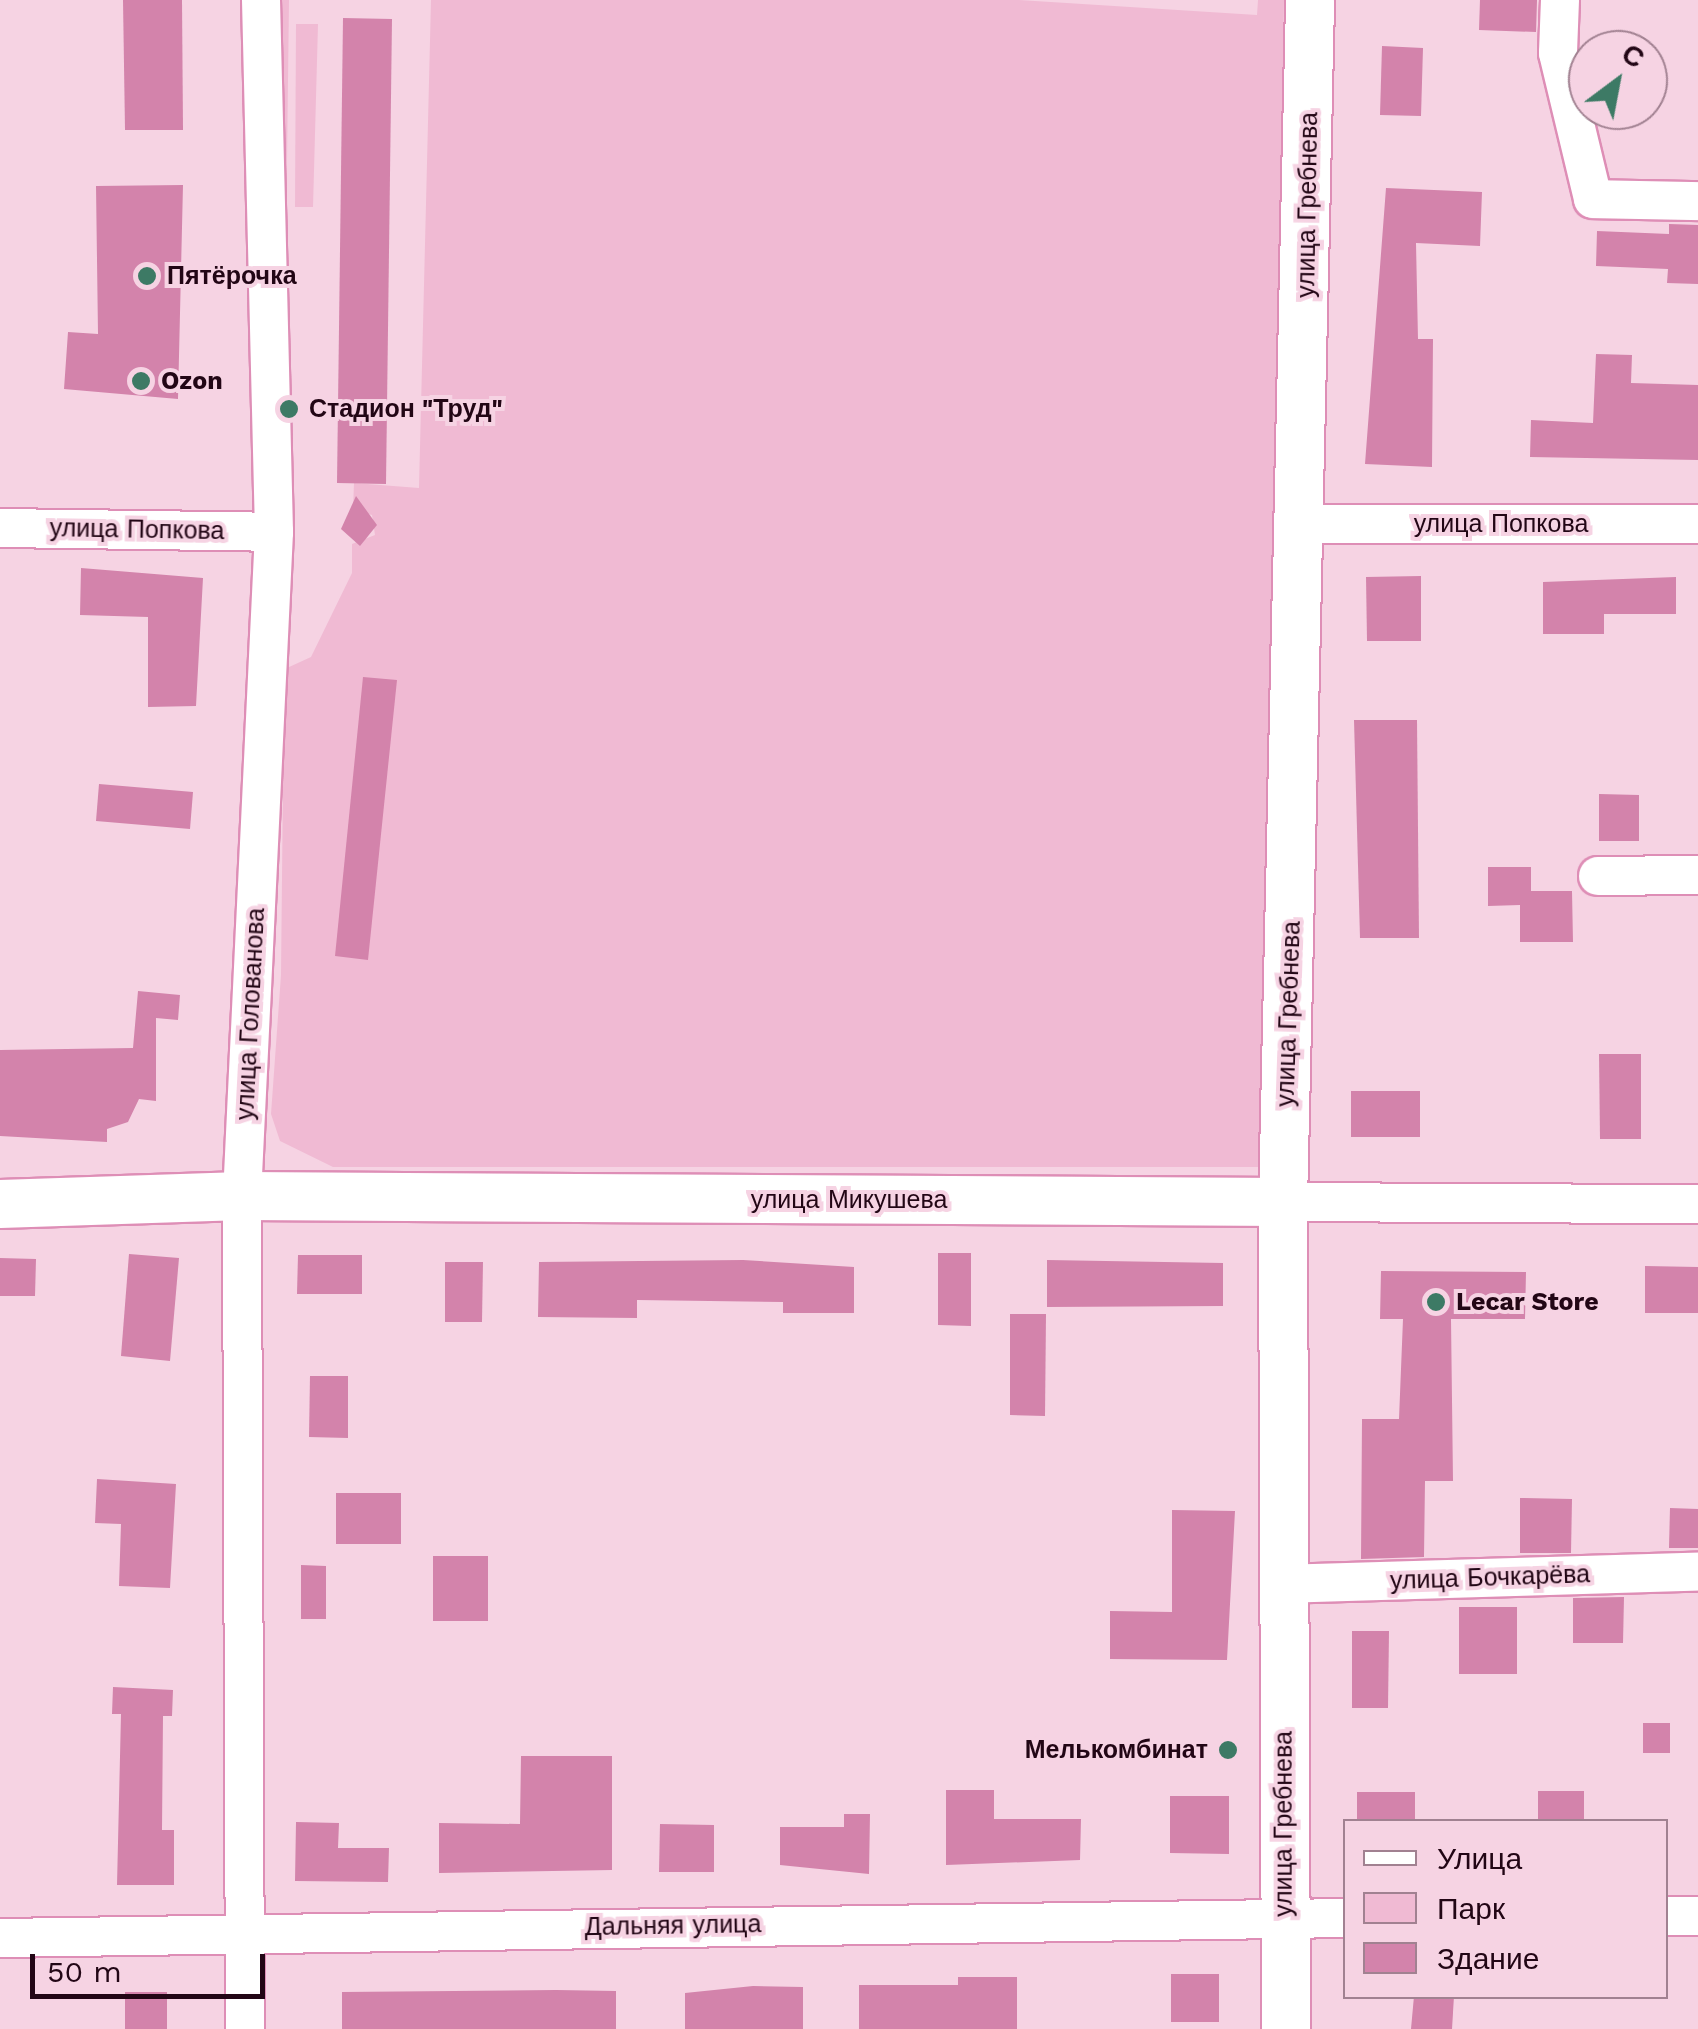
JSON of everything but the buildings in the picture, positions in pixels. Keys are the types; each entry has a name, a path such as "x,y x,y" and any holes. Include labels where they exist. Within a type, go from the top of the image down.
{"street":[{"name":"улица Голованова","path":"245,2029 241,1931 242,1196 274,532 262,0"},
{"name":"улица Гребнева","path":"1286,2029 1283,1202 1304,524 1310,0"},
{"path":"1560,0 1558,54 1592,199 1698,201"},
{"name":"улица Попкова","path":"1304,524 1698,524"},
{"name":"улица Попкова","path":"0,528 274,532"},
{"path":"1598,876 1698,875"},
{"name":"улица Микушева","path":"0,1204 242,1196 1283,1202 1693,1195"},
{"name":"улица Бочкарёва","path":"1282,1584 1698,1572"},
{"path":"1668,1916 1698,1916"},
{"name":"Дальняя улица","path":"0,1938 241,1931 1343,1918"}],"green space":[{"path":"267,0 289,0 286,240 270,239"},
{"path":"431,0 1019,0 1257,15 1258,0 1284,0 1267,1167 333,1167 280,1141 271,1114 281,975 284,684 276,673 311,657 352,573 352,544 375,535 372,515 353,510 354,483 419,488"},
{"path":"296,24 318,24 313,207 295,207"}],"place":[{"name":"Пятёрочка","path":"147,276"},
{"name":"Ozon","path":"141,381"},
{"name":"Стадион \"Труд\"","path":"289,409"},
{"name":"Lecar Store","path":"1436,1302"},
{"name":"Мелькомбинат","path":"1228,1750"}]}
